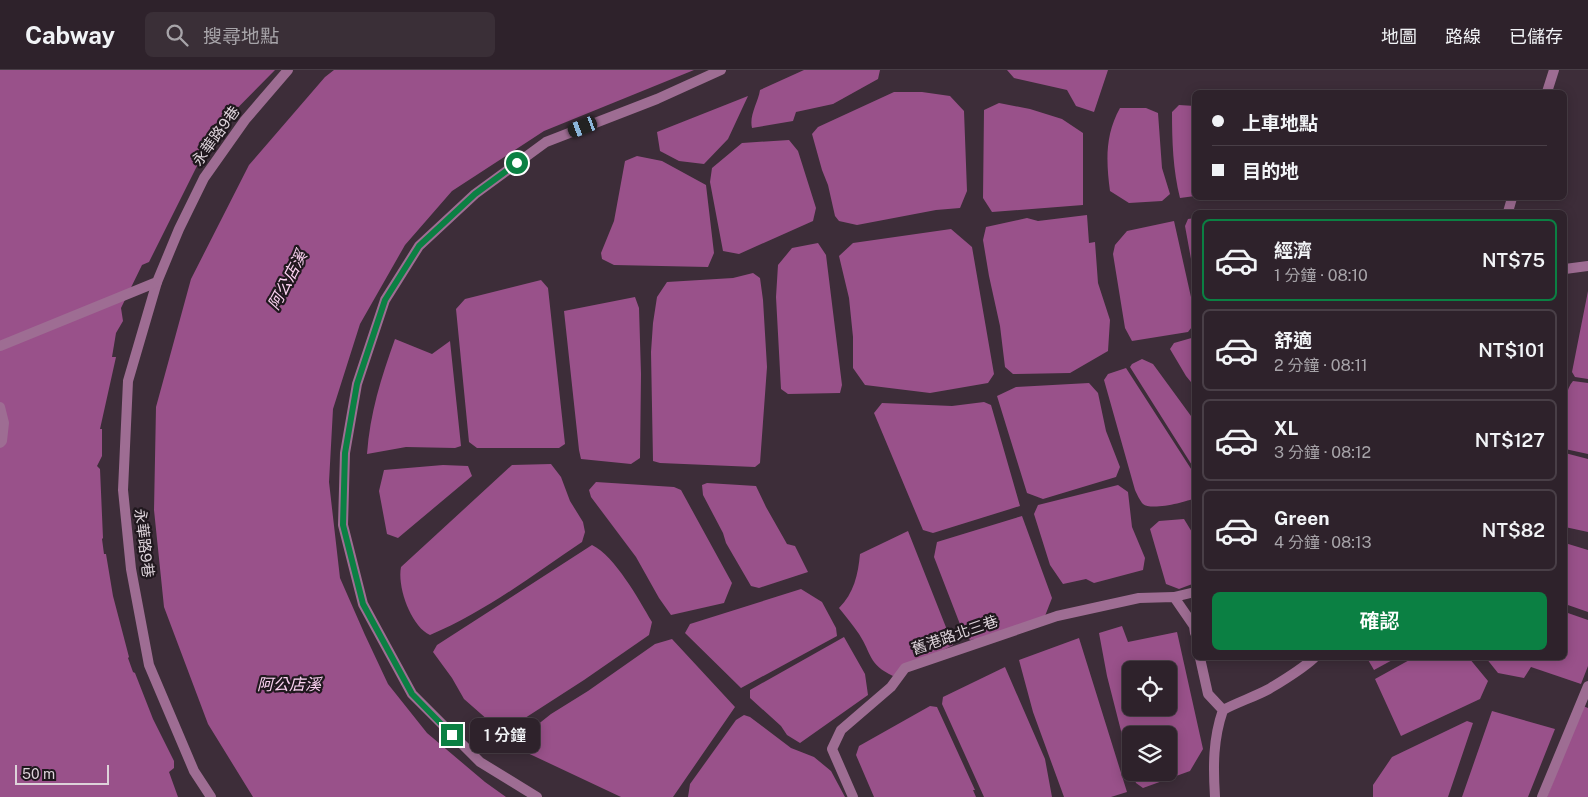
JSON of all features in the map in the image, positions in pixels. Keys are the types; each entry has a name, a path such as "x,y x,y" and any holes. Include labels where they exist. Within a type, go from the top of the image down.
{"street":[{"name":"永華路9巷","path":"211,797 194,771 149,665 131,569 123,490 128,381 157,282 179,229 204,178 245,120 288,70"},
{"path":"537,797 480,762 412,694 363,604 343,525 345,453 357,384 385,300 419,246 475,194 546,142 657,99 722,70"},
{"path":"1548,90 1554,70"},
{"path":"1567,269 1588,266"},
{"path":"0,346 157,282"},
{"path":"0,407 4,423 2,441 0,443"},
{"name":"舊港路北三巷","path":"853,797 832,750 841,730 890,687 905,668 1057,616 1139,598 1174,597 1192,593"},
{"path":"1174,597 1192,623"},
{"path":"1200,660 1208,694 1223,710"},
{"path":"1215,797 1213,771 1216,729 1223,710 1237,702 1268,690 1312,660"},
{"path":"1542,797 1588,686"}],"water":[{"path":"0,70 275,70 200,146 200,160 149,262 142,265 121,308 123,321 116,333 112,357 116,357 100,429 102,429 102,456 97,466 100,469 104,554 106,554 113,596 128,658 153,719 174,761 174,768 169,772 178,797 0,797"},
{"name":"阿公店溪","path":"334,70 694,70 544,131 452,191 405,245 360,324 333,409 329,482 340,578 365,635 388,684 427,733 485,782 506,797 253,797 208,724 164,607 154,510 156,407 191,279 249,165 325,77"},
{"path":"804,70 880,70 878,79 833,104 796,112 793,121 752,128 751,123 760,90"},
{"path":"1007,70 1108,70 1094,112 1076,106 1067,90 1014,78"},
{"path":"894,92 922,92 950,96 964,111 967,191 960,208 936,210 857,225 839,221 835,216 828,185 812,134 818,127"},
{"path":"748,96 728,139 704,164 679,161 660,151 657,132"},
{"path":"999,103 1030,109 1062,119 1083,133 1083,205 992,212 983,198 984,110"},
{"path":"1179,105 1192,106 1192,196 1180,198 1174,166 1172,112"},
{"path":"1120,108 1146,108 1158,113 1162,168 1170,194 1162,201 1129,203 1110,191 1108,169 1109,138"},
{"path":"789,140 798,151 816,208 813,221 739,254 723,251 710,182 712,168 742,143"},
{"path":"637,156 662,161 706,185 714,253 708,267 614,265 602,259 601,253 614,221 625,161"},
{"path":"1087,215 1089,243 1095,242 1098,283 1110,320 1108,351 1070,373 1013,374 1005,367 1000,326 983,240 986,227 1027,218 1038,221"},
{"path":"1192,218 1192,264 1185,226 1188,219"},
{"path":"1174,221 1192,302 1192,327 1188,332 1132,341 1125,328 1113,254 1115,245 1127,231"},
{"path":"951,229 972,247 994,374 988,383 930,393 865,385 853,368 853,337 849,298 839,256 853,243"},
{"path":"818,243 826,255 842,385 840,393 788,394 781,389 776,297 778,265 792,248"},
{"path":"753,273 760,278 767,367 760,463 755,467 660,463 653,461 651,352 657,297 667,282 733,278"},
{"path":"541,280 548,288 565,444 559,448 477,448 469,442 456,309 465,299"},
{"path":"1588,291 1588,379 1575,377 1572,372"},
{"path":"635,297 639,308 641,374 640,458 631,464 581,459 564,311"},
{"path":"1192,338 1192,383 1170,349 1174,343"},
{"path":"395,339 432,354 450,341 461,446 455,448 406,447 367,454 377,396"},
{"path":"1142,359 1153,364 1191,416 1192,465 1130,367"},
{"path":"1126,368 1192,470 1192,499 1177,504 1153,507 1143,504 1135,490 1104,380 1108,374"},
{"path":"1573,381 1588,383 1588,454 1567,449 1567,395"},
{"path":"1089,383 1098,393 1106,431 1120,467 1116,477 1043,499 1027,493 997,396 1016,387"},
{"path":"984,402 991,405 1020,506 933,533 923,530 874,413 882,403 952,406"},
{"path":"1567,454 1588,459 1588,532 1567,527"},
{"path":"551,464 561,477 570,501 583,522 585,532 582,542 470,615 430,635 423,630 411,615 403,595 400,575 401,567 512,465"},
{"path":"443,465 468,466 472,476 398,538 387,534 379,491 384,470"},
{"path":"596,482 674,487 681,490 732,583 724,603 671,615 636,557 591,497 589,490"},
{"path":"707,483 756,486 787,544 795,546 808,572 759,588 751,586 726,543 723,533 703,495 702,485"},
{"path":"1118,485 1128,492 1132,527 1145,558 1143,570 1094,583 1086,579 1063,584 1050,565 1034,514 1038,505"},
{"path":"1022,516 1052,598 1045,616 992,637 970,640 963,632 934,557 937,542"},
{"path":"1184,519 1192,532 1192,584 1179,589 1166,584 1150,529 1159,521"},
{"path":"908,531 953,645 893,676 885,672 871,658 859,634 839,608 852,590 860,554"},
{"path":"1567,544 1588,550 1588,612 1567,605"},
{"path":"592,545 618,568 633,591 652,622 649,635 508,729 497,728 464,699 452,678 433,652 437,645"},
{"path":"801,589 822,602 836,628 837,636 741,688 685,633 690,624"},
{"path":"1567,613 1588,620 1588,666 1581,684 1531,667 1524,678 1498,673 1488,660 1567,660"},
{"path":"1122,626 1128,642 1177,632 1203,749 1190,771 1177,776 1177,726 1122,726 1122,735 1107,676 1099,633"},
{"path":"844,637 865,674 868,695 800,743 787,735 781,726 750,698 750,690"},
{"path":"1079,638 1122,781 1127,792 1111,797 1064,797 1033,712 1019,660"},
{"path":"672,639 735,707 673,797 621,797 519,749 517,741 551,714 588,691 655,644"},
{"path":"1368,660 1392,660 1374,670"},
{"path":"1409,660 1471,660 1488,681 1480,699 1401,736 1375,679"},
{"path":"1005,667 1045,759 1052,797 984,797 942,704 943,697"},
{"path":"930,706 937,707 975,790 973,790 976,797 874,797 856,755 859,746"},
{"path":"1583,706 1588,708 1588,797 1547,797"},
{"path":"1492,711 1555,729 1528,797 1462,797"},
{"path":"744,715 750,717 791,748 814,757 831,771 845,797 688,797 690,784 736,720"},
{"path":"1467,721 1473,723 1448,797 1373,797 1373,785 1392,757"},
{"path":"1135,781 1162,781 1143,788"}],"route":[{"path":"452,735 412,694 363,604 343,525 345,453 357,384 385,300 419,246 475,194 517,163"}]}
